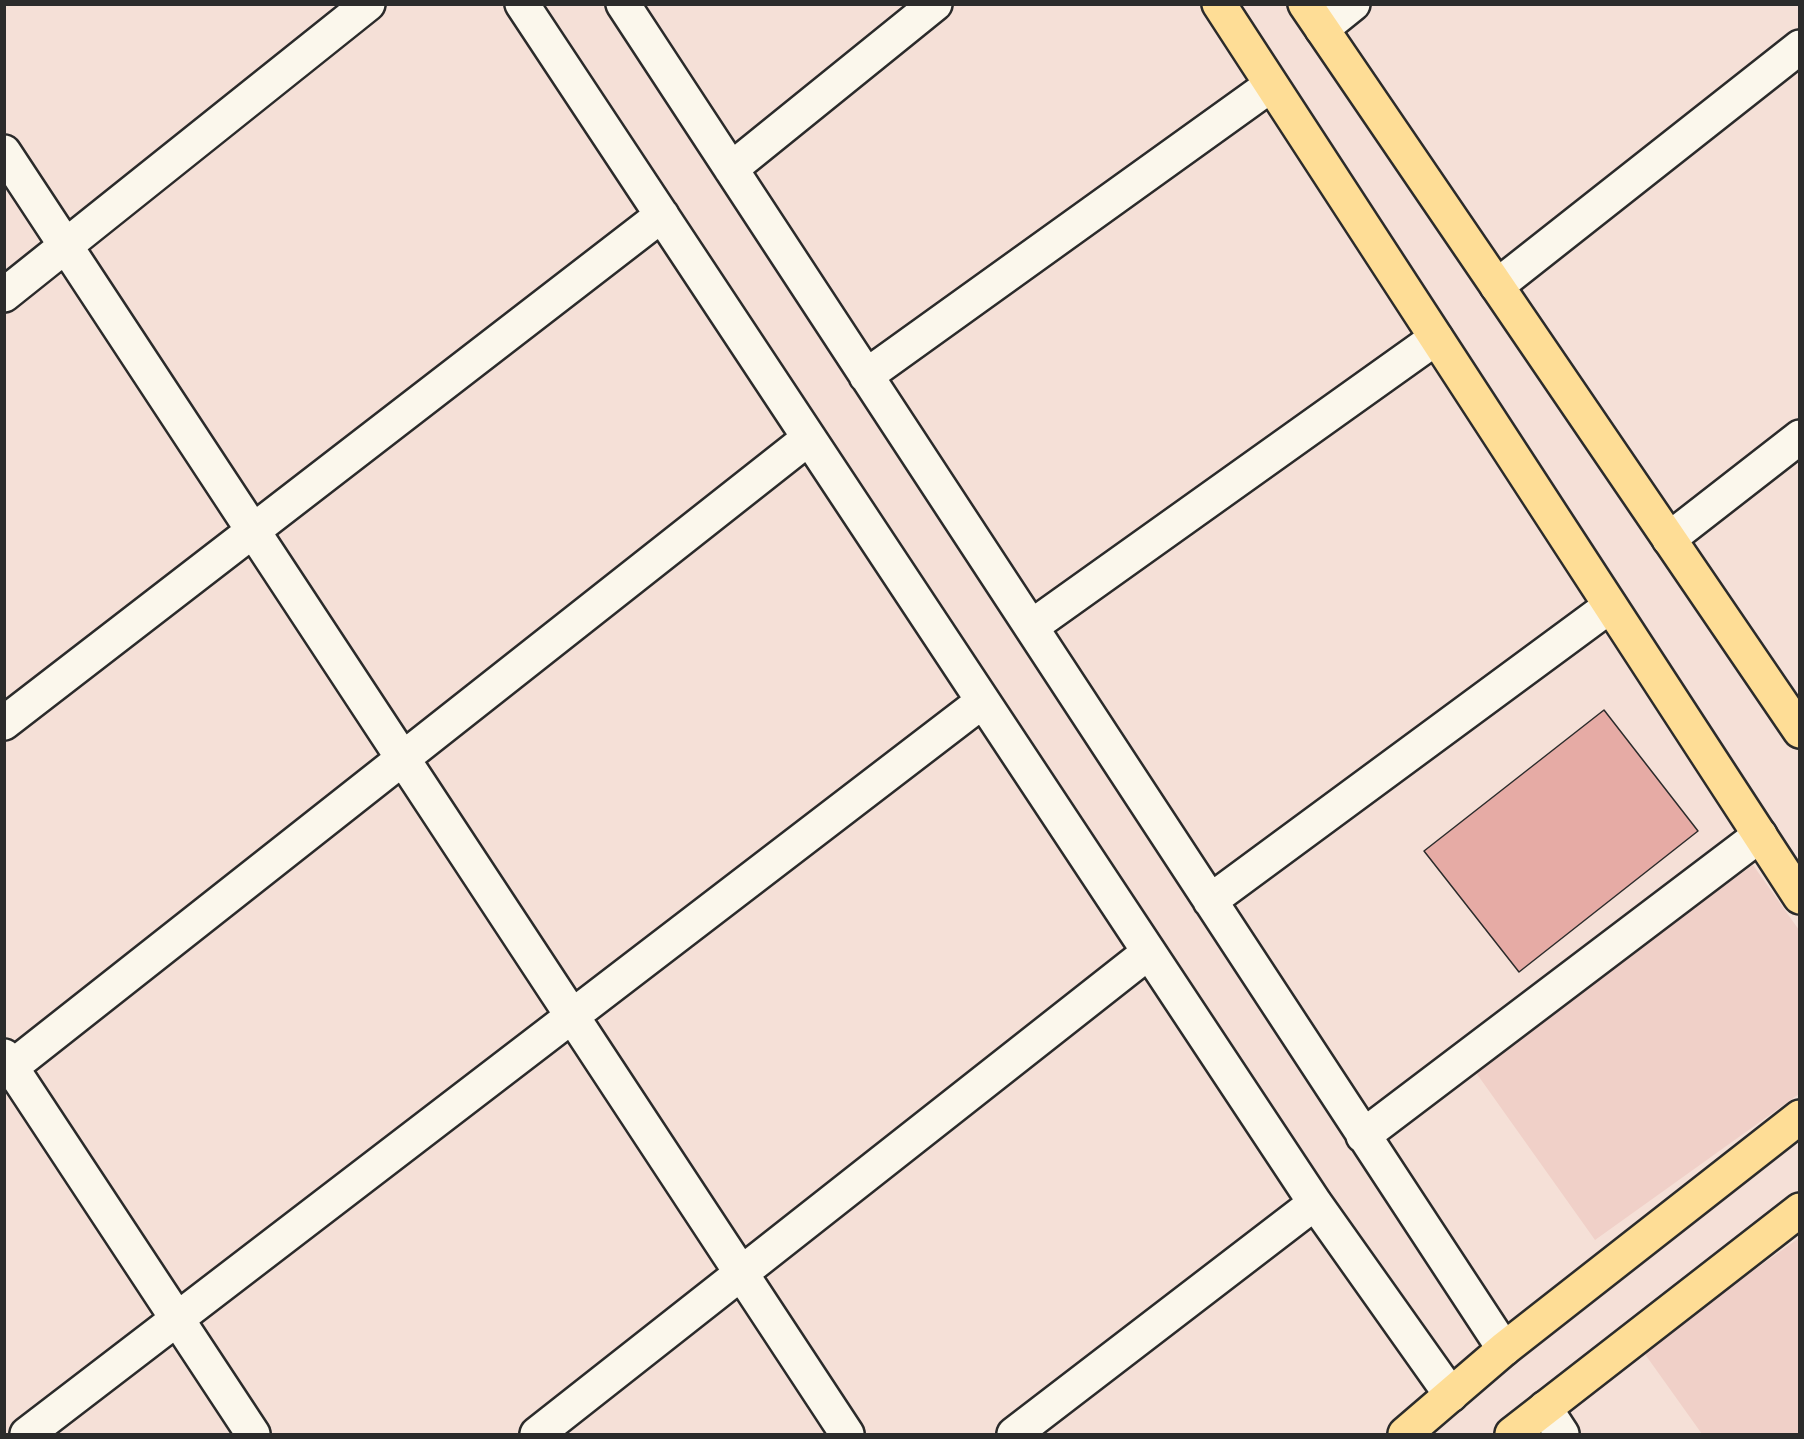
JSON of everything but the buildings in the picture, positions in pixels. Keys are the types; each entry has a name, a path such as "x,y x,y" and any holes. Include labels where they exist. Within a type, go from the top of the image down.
{"main road":[{"path":"1219,4 1800,897"},
{"path":"1313,17 1800,731"},
{"path":"1405,1434 1504,1349 1800,1117"},
{"path":"1512,1434 1554,1421 1800,1210"}],"street":[{"path":"4,295 368,4"},
{"path":"522,4 1315,1203 1451,1395"},
{"path":"623,4 1504,1349"},
{"path":"730,169 935,4"},
{"path":"1313,17 1353,4"},
{"path":"1497,286 1800,47"},
{"path":"866,376 1271,85"},
{"path":"4,152 847,1434"},
{"path":"4,723 662,215"},
{"path":"1031,627 1436,338"},
{"path":"1669,539 1800,437"},
{"path":"253,1434 7,1066 403,758 808,438"},
{"path":"1210,901 1610,606"},
{"path":"27,1434 983,702"},
{"path":"1363,1136 1760,835"},
{"path":"537,1434 1149,952"},
{"path":"1014,1434 1315,1203"}],"shaded area":[{"path":"1753,865 1799,930 1799,1094 1595,1240 1472,1067"},
{"path":"1799,1238 1799,1434 1702,1434 1642,1350"}]}
